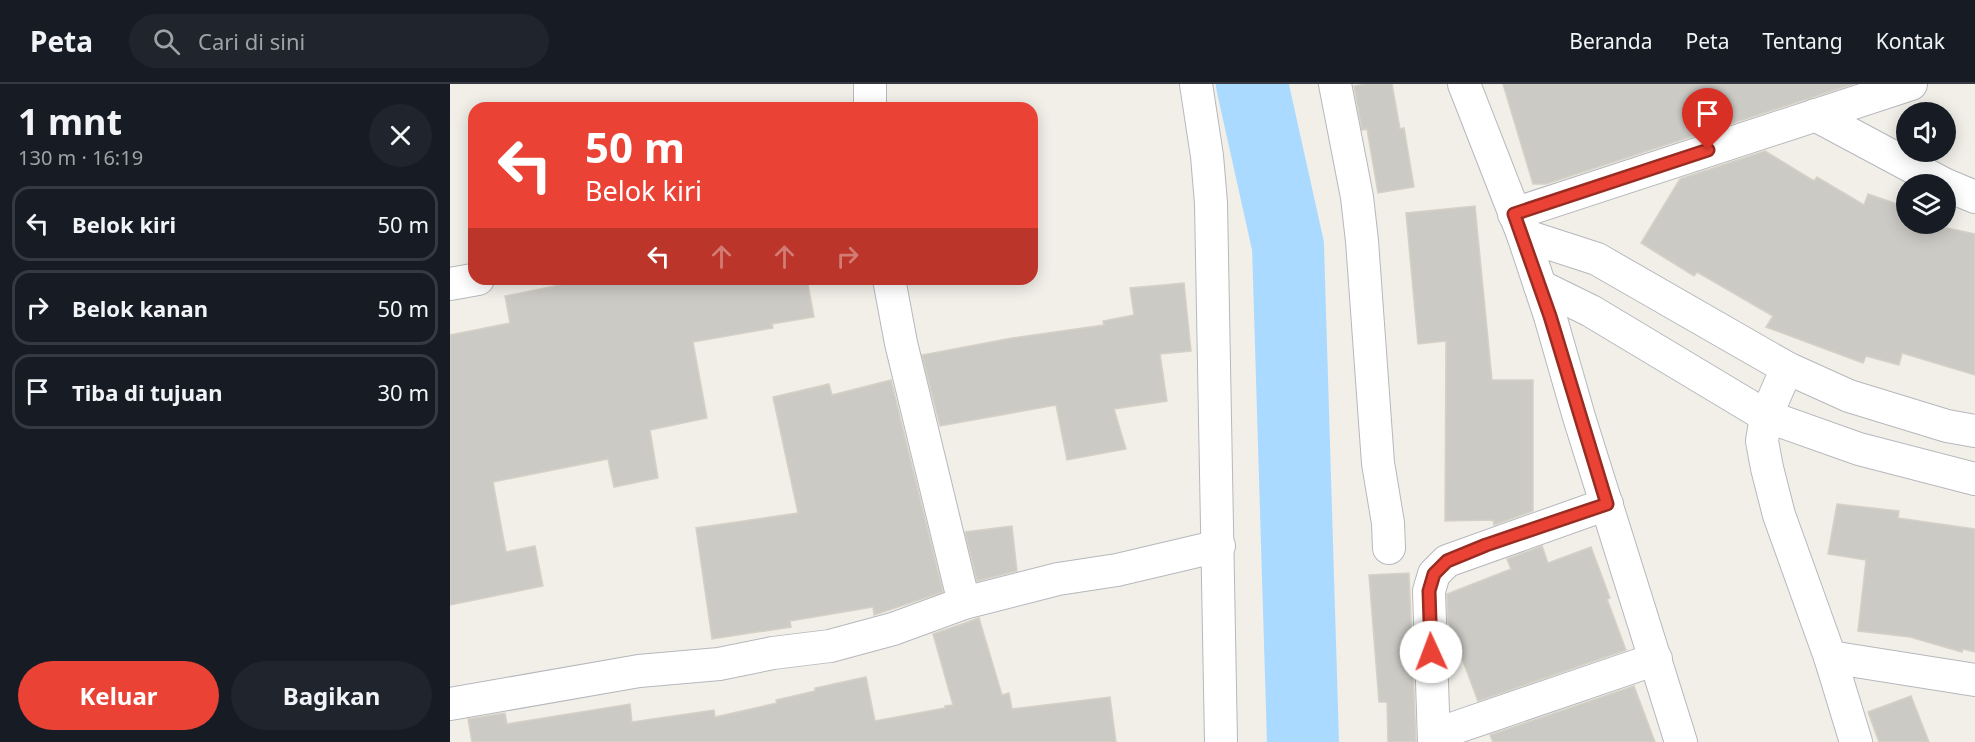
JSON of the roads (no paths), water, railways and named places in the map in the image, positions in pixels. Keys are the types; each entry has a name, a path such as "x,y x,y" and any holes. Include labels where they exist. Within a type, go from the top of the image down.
{"street":[{"path":"870,84 870,102"},
{"path":"1196,84 1207,156 1211,203 1221,742"},
{"path":"1335,84 1360,219 1378,462 1388,523 1389,548"},
{"path":"1464,84 1519,225 1540,286 1681,742"},
{"path":"1519,225 1815,115 1911,84"},
{"path":"1815,115 1925,174"},
{"path":"1956,189 1975,197"},
{"path":"1519,225 1597,259 1787,368 1849,396 1947,426 1975,431"},
{"path":"450,284 468,281"},
{"path":"891,285 894,314 964,603"},
{"path":"1540,286 1591,312 1766,416 1860,448 1975,479"},
{"path":"1787,368 1766,416 1762,441 1779,515 1830,657 1856,742"},
{"path":"1607,504 1456,557 1447,561 1434,574 1429,591 1434,739 1656,659"},
{"path":"450,704 627,673 719,664 773,653 830,646 892,629 964,603 1058,579 1117,570 1219,546"},
{"path":"1830,657 1975,680"}],"waterway":[{"path":"1252,84 1288,246 1303,742"}]}
